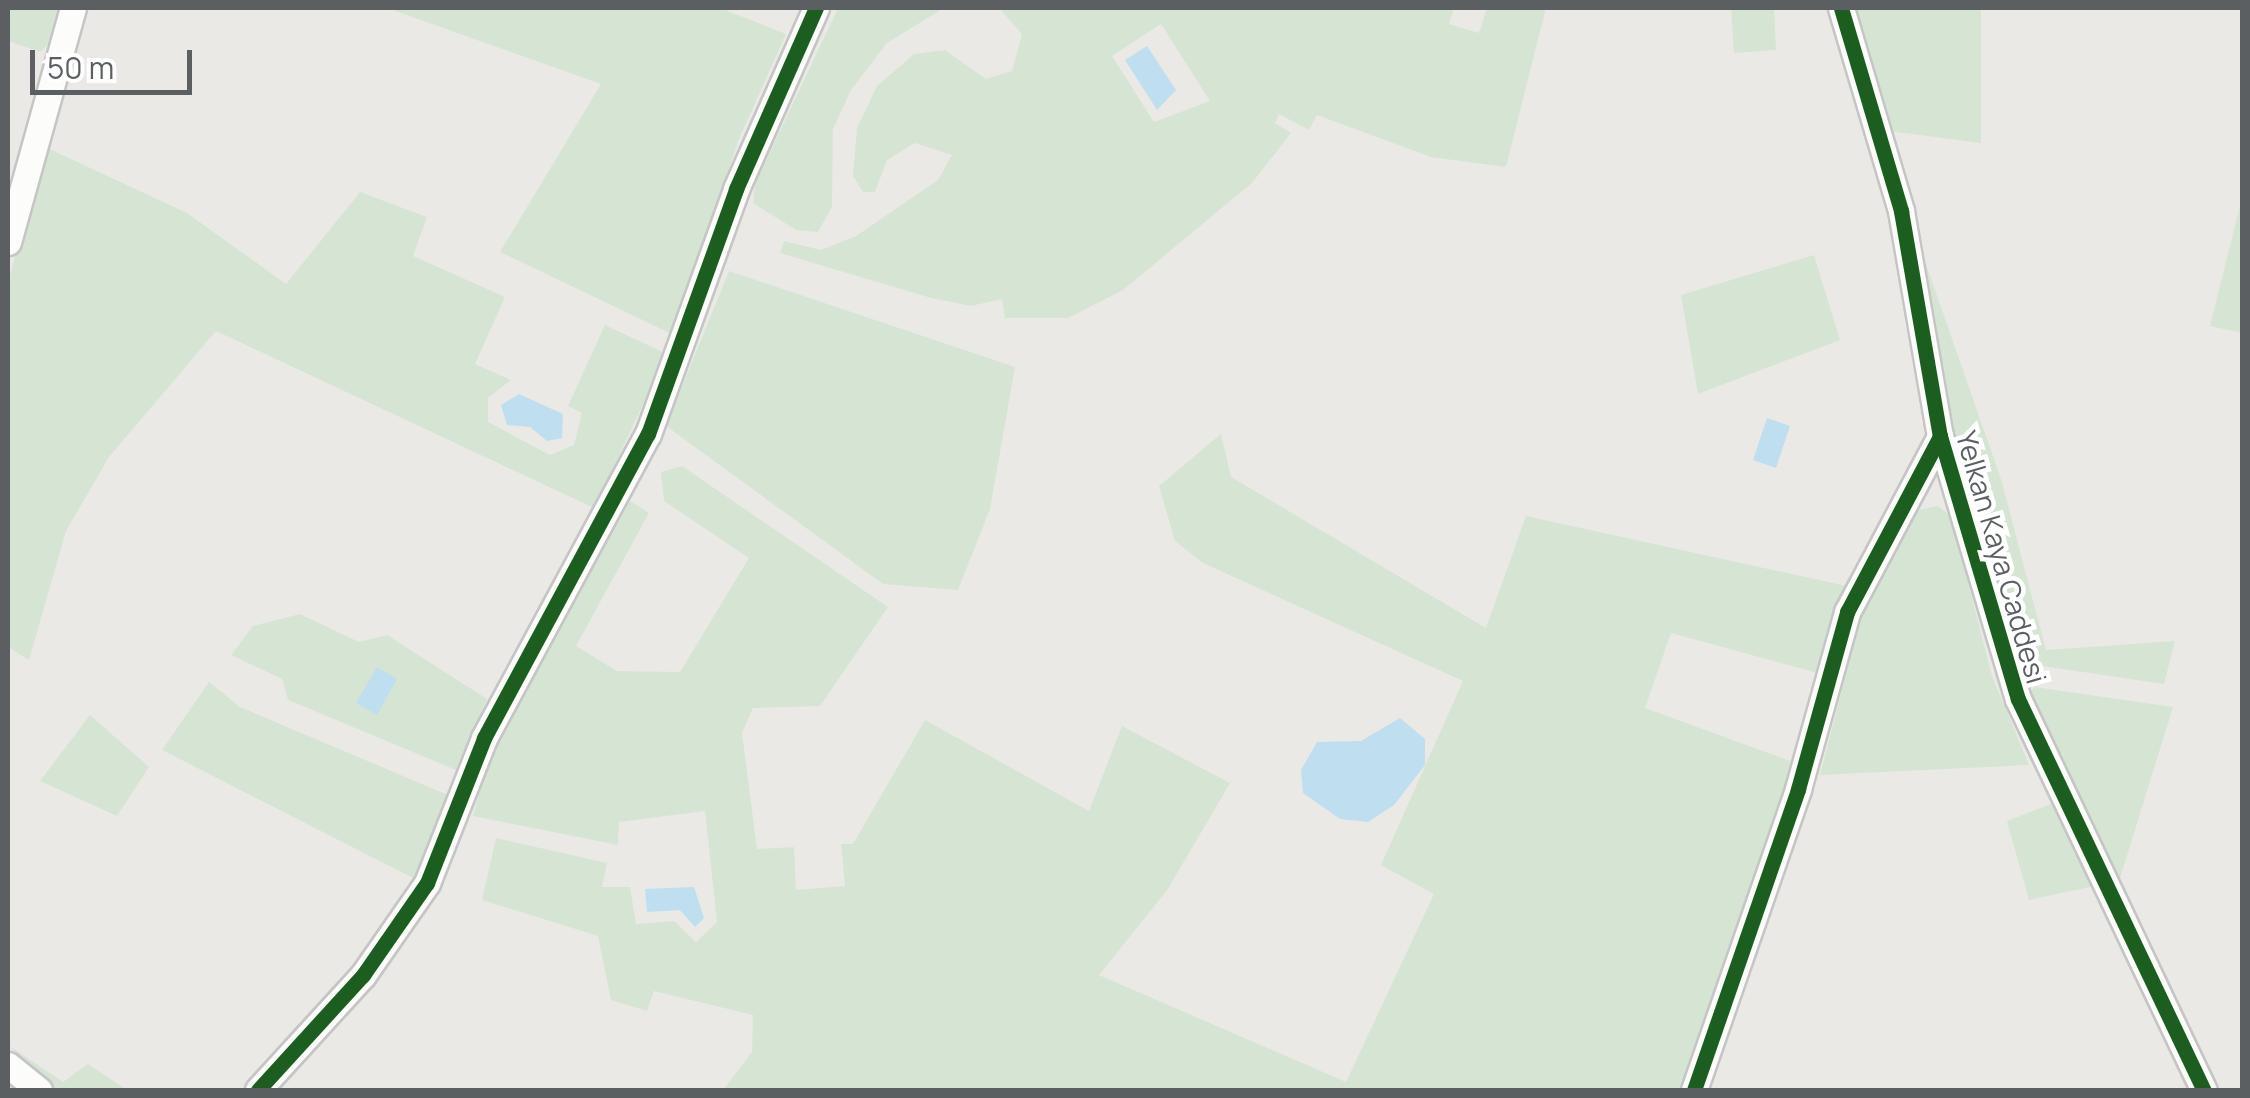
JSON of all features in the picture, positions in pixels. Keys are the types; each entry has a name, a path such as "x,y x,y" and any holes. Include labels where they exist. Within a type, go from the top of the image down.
{"street":[{"path":"8,242 73,8"},
{"path":"258,1090 363,976 427,883 484,738 648,434 736,190 816,8"},
{"name":"Yelkan Kaya Caddesi","path":"1841,8 1901,211 1940,436 2018,699 2204,1090"},
{"path":"1694,1090 1798,790 1848,612 1940,436"},
{"path":"8,1064 38,1090"}],"green space":[{"path":"8,8 62,8 55,36 41,52 8,41"},
{"path":"387,8 720,8 786,34 738,141 676,336 500,252 601,84"},
{"path":"838,8 944,8 887,43 851,90 833,129 832,207 818,232 796,230 753,203 755,184"},
{"path":"999,8 1454,8 1449,24 1479,33 1487,8 1546,8 1506,167 1431,157 1317,115 1309,130 1279,114 1275,123 1291,133 1252,183 1123,290 1068,318 1005,318 1002,299 971,306 931,298 780,253 784,241 821,250 856,236 938,180 952,155 915,143 887,160 875,192 863,192 853,176 857,128 877,86 914,54 945,50 986,79 1012,71 1022,34","holes":["1161,24 1210,101 1154,122 1112,56"]},
{"path":"1731,8 1774,8 1776,50 1734,53"},
{"path":"1855,8 1981,8 1981,143 1889,131"},
{"path":"43,146 187,213 286,284 360,192 427,217 413,256 505,297 475,364 511,380 488,398 488,422 550,455 574,445 582,413 568,406 605,325 667,354 594,508 216,331 109,457 66,531 29,660 8,647 8,283"},
{"path":"2242,198 2242,333 2210,326"},
{"path":"1921,250 2001,479 2046,650 2175,641 2164,684 2015,662 1944,428"},
{"path":"1814,255 1840,340 1698,394 1681,295"},
{"path":"729,271 1015,367 990,509 958,590 883,584 666,426"},
{"path":"1221,434 1231,477 1486,628 1526,516 1847,586 1821,674 1671,633 1645,708 1796,763 1680,1090 723,1090 752,1052 753,1015 654,991 647,1011 611,1000 598,936 482,900 496,838 607,863 602,887 630,887 636,924 674,921 696,942 717,922 705,811 619,822 618,845 473,816 489,757 630,501 649,513 576,646 617,671 680,672 749,558 664,501 661,472 682,466 888,607 820,706 753,708 742,733 757,849 794,847 796,890 845,886 841,844 853,844 925,720 1089,811 1122,726 1230,783 1168,889 1099,975 1346,1082 1434,894 1381,865 1463,681 1203,563 1175,541 1159,486"},
{"path":"1938,506 1951,516 1992,676 2029,765 1820,775 1866,597 1918,510"},
{"path":"300,614 359,642 387,635 487,699 456,770 288,700 282,679 231,655 253,626"},
{"path":"209,682 240,707 448,795 415,879 162,750"},
{"path":"2035,687 2173,707 2117,888 2027,695"},
{"path":"90,715 149,767 117,816 40,781"},
{"path":"2053,803 2095,886 2029,900 2007,821"},
{"path":"8,1045 63,1082 88,1064 127,1090 53,1090"}],"water":[{"path":"1147,46 1176,90 1157,110 1125,60"},
{"path":"519,394 563,414 562,438 547,441 530,427 507,425 501,405"},
{"path":"1767,418 1790,426 1776,468 1753,460"},
{"path":"377,667 397,679 377,715 356,703"},
{"path":"1400,718 1425,739 1425,765 1394,805 1368,822 1340,819 1303,793 1301,770 1317,742 1361,741"},
{"path":"694,887 704,918 695,927 680,910 647,912 645,889"}],"cycle path":[{"path":"258,1090 363,975 427,883 484,738 648,434 736,189 816,8"},
{"path":"1841,8 1901,211 1940,436 2018,699 2204,1090"},
{"path":"1694,1090 1798,789 1847,612 1940,436"}]}
